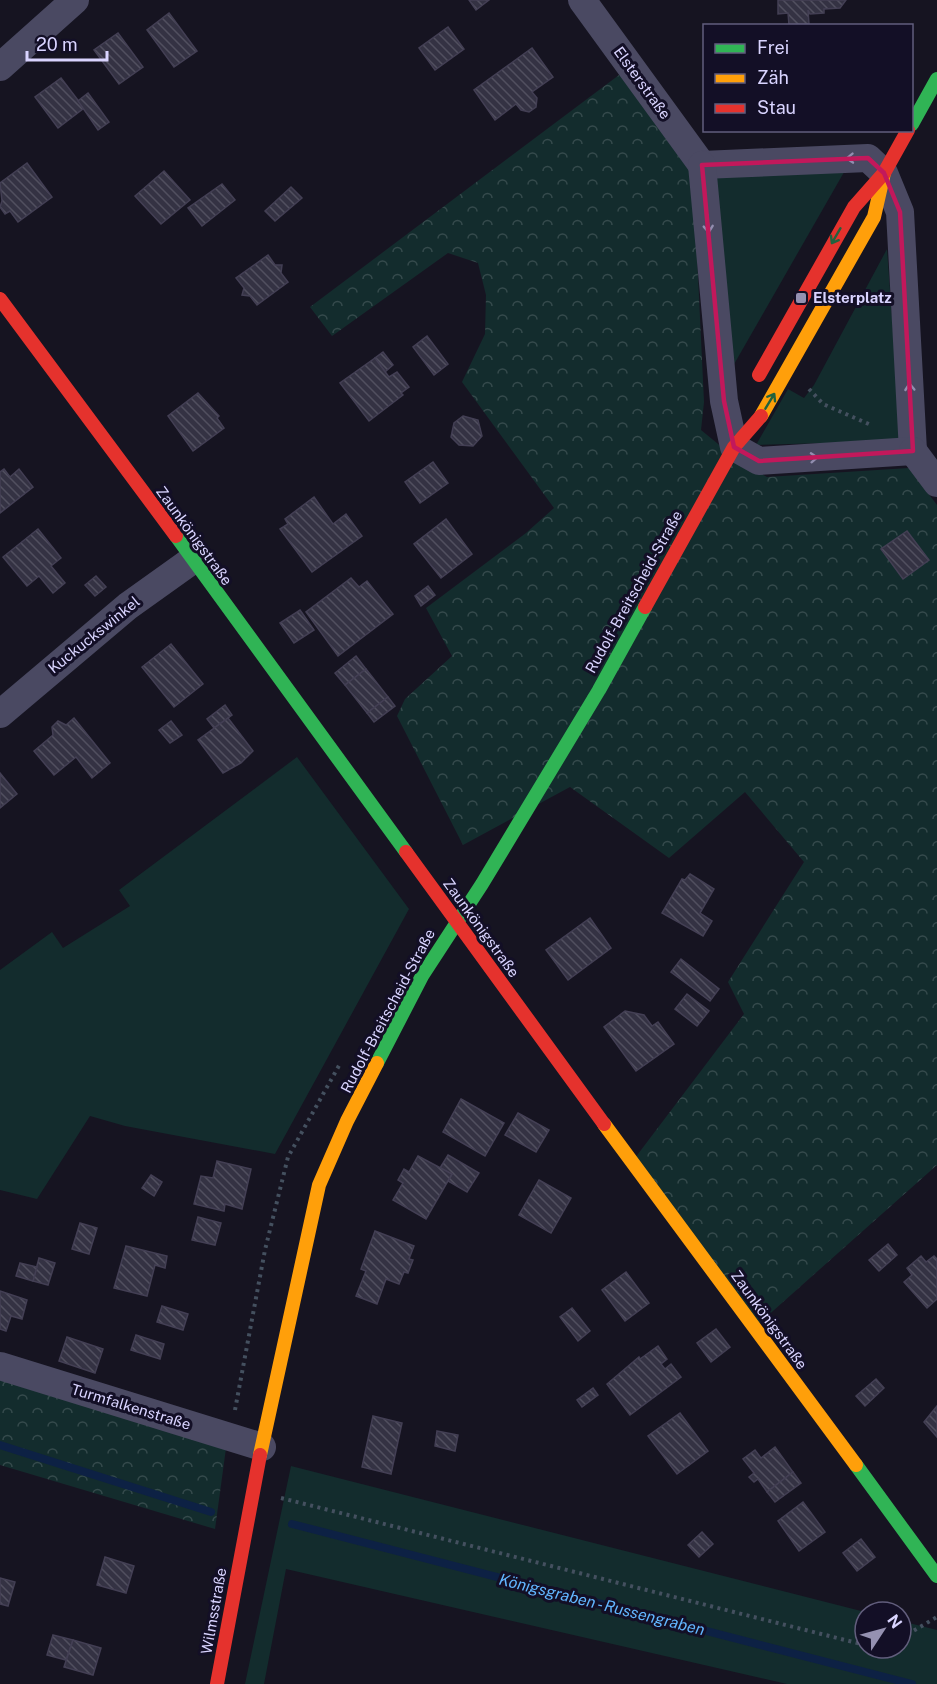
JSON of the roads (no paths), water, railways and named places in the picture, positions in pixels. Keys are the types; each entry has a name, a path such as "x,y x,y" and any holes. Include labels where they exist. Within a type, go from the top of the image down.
{"street":[{"path":"0,67 75,0"},
{"name":"Elsterstraße","path":"582,0 702,165"},
{"path":"913,122 937,79"},
{"name":"Rudolf-Breitscheid-Straße","path":"755,383 854,207 884,173 907,132"},
{"path":"913,451 759,461 734,447 724,401 702,165 868,158 884,173 900,212 913,451 937,483"},
{"name":"Rudolf-Breitscheid-Straße","path":"243,1544 272,1390 319,1185 347,1121 417,987 599,690 734,447 761,416 874,217 884,173"},
{"name":"Zaunkönigstraße","path":"0,299 331,746 455,922 937,1576"},
{"name":"Rudolf-Breitscheid-Straße","path":"734,447 741,414"},
{"name":"Kuckuckswinkel","path":"0,714 128,606 192,561"},
{"name":"Turmfalkenstraße","path":"0,1366 262,1447"},
{"name":"Wilmsstraße","path":"217,1684 243,1544"}],"waterway":[{"name":"Königsgraben - Russengraben","path":"0,1445 211,1512"},
{"name":"Königsgraben - Russengraben","path":"292,1524 912,1684"}],"place":[{"name":"Elsterplatz","path":"801,298"}]}
